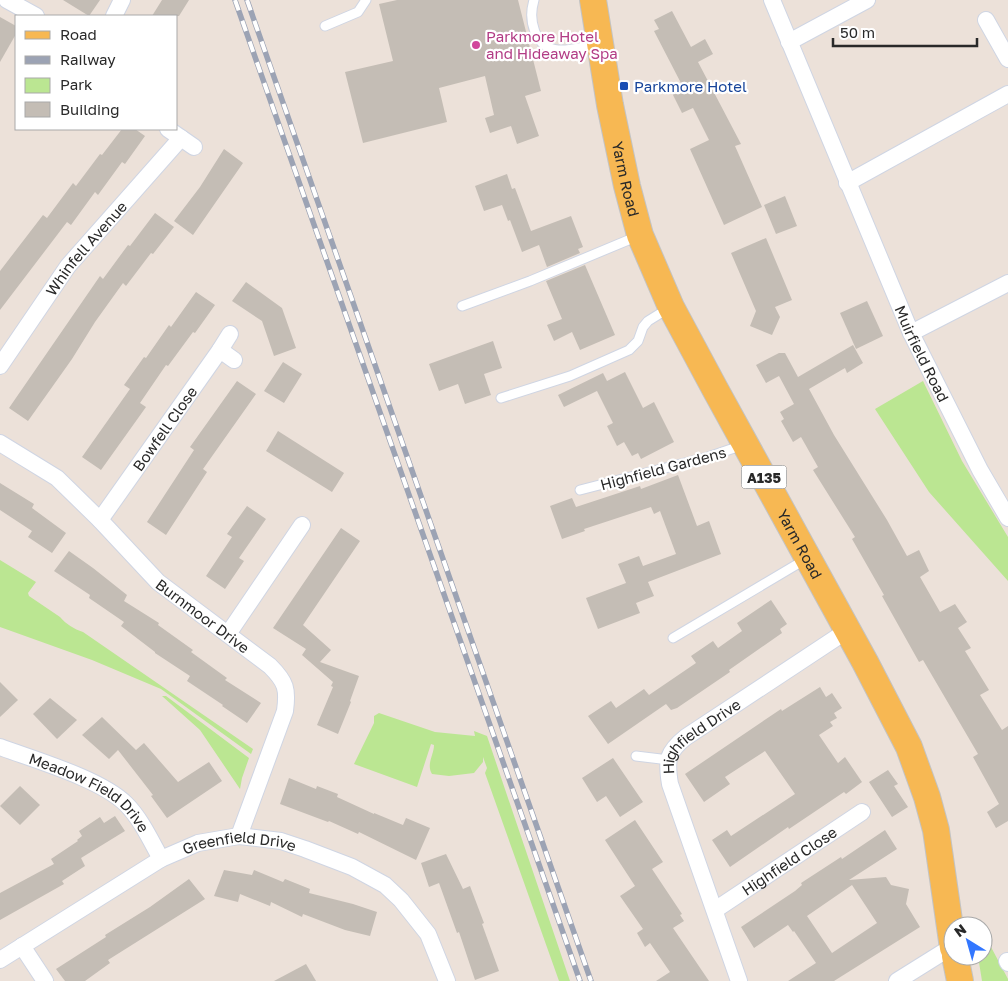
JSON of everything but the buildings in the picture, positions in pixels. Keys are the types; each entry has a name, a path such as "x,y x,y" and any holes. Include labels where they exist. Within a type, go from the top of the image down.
{"main road":[{"name":"Yarm Road","path":"593,0 610,105 627,186 640,235 671,307 848,630 905,739 925,789 939,846 949,916"},
{"path":"957,966 960,981"}],"street":[{"path":"7,0 34,15"},
{"path":"114,15 122,0"},
{"name":"Muirfield Road","path":"772,0 912,333 980,470 1008,518"},
{"path":"790,42 867,0"},
{"path":"986,20 1008,59"},
{"path":"848,183 1008,94"},
{"name":"Whinfell Avenue","path":"0,366 68,266 181,138"},
{"path":"912,333 1008,283"},
{"name":"Bowfell Close","path":"100,520 230,334"},
{"path":"220,350 234,360"},
{"name":"Burnmoor Drive","path":"0,443 57,478 100,520 158,582 282,677 287,698 280,725 239,836"},
{"path":"228,634 302,525"},
{"name":"Highfield Drive","path":"739,981 670,784 669,760 674,747 686,737 848,630"},
{"name":"Meadow Field Drive","path":"0,747 76,776 115,794 128,806 162,859"},
{"name":"Highfield Close","path":"715,910 862,812"},
{"name":"Greenfield Drive","path":"0,960 162,859 198,843 239,836 281,841 352,867 385,885 401,900 428,934 448,981"},
{"path":"22,946 45,981"},
{"path":"897,981 943,953"}],"lane":[{"path":"325,26 358,12 366,0"},
{"path":"534,0 530,16 533,28 539,39 547,45 556,50 568,50 600,43"},
{"path":"462,306 539,277 640,235"},
{"path":"501,398 570,376 629,350 638,341 643,327 648,321 671,307"},
{"name":"Highfield Gardens","path":"580,490 708,457 746,444"},
{"path":"673,638 808,557"},
{"path":"636,756 669,760"}],"green space":[{"path":"923,381 962,461 1008,537 1008,581 929,492 875,409"},
{"path":"0,560 36,582 28,593 29,596 70,626 83,632 253,749 251,754 161,689 92,660 0,627"},
{"path":"162,696 166,696 249,758 240,789 200,730"},
{"path":"379,713 435,732 475,736 474,731 487,736 570,981 559,981 485,773 487,768 483,757 483,762 474,773 449,776 432,774 430,763 434,745 431,744 417,787 354,764 374,723 374,716"},
{"path":"993,951 1008,981 982,981 980,966 993,966"}],"railway":[{"path":"235,0 580,981"},
{"path":"247,0 591,981"}],"place":[{"name":"Parkmore Hotel and Hideaway Spa","path":"476,45"},
{"name":"Parkmore Hotel","path":"624,86"}]}
